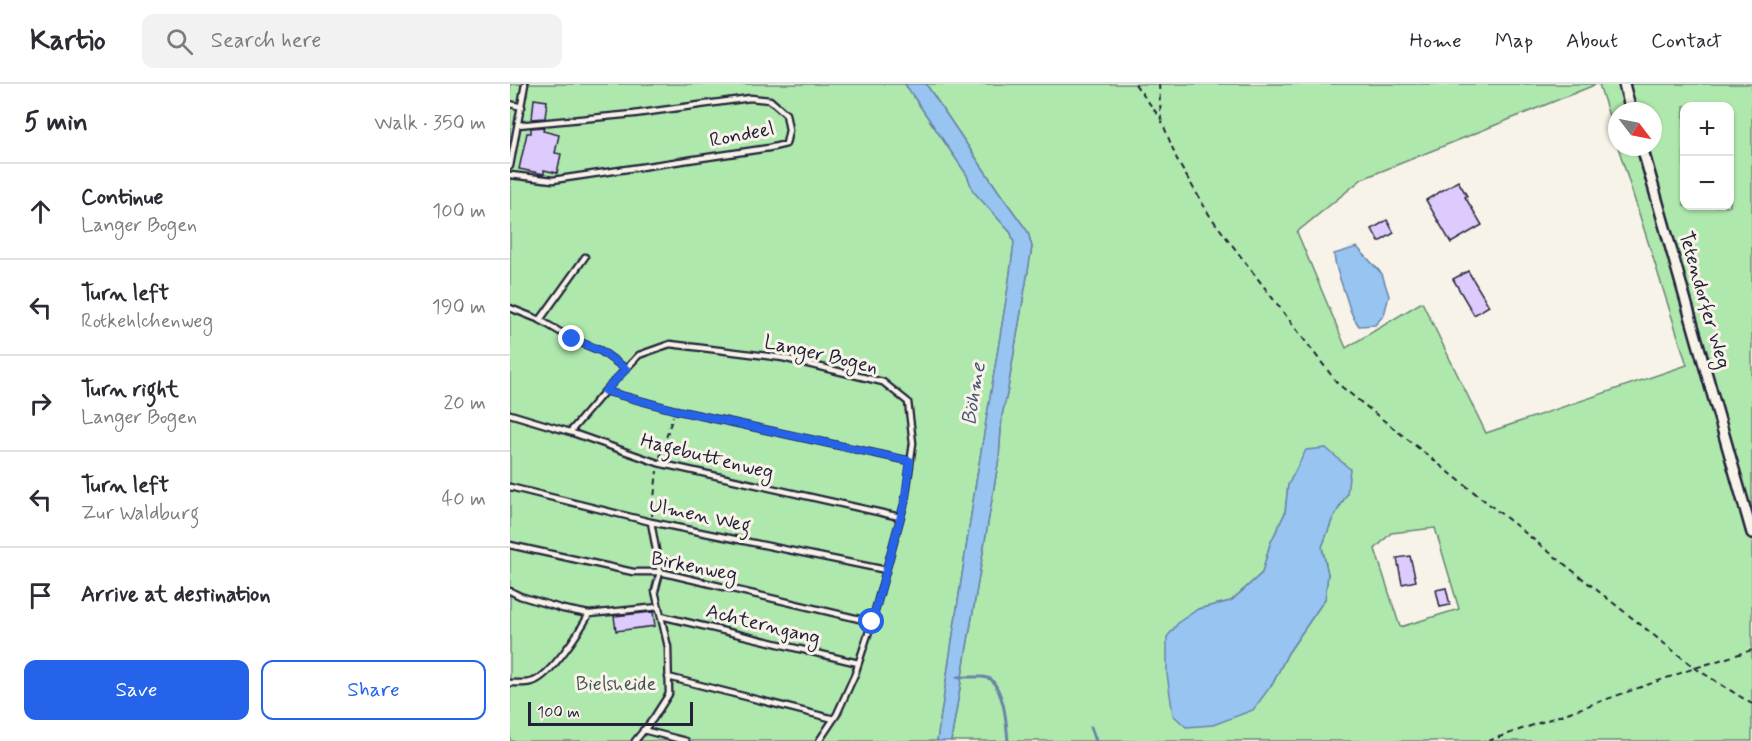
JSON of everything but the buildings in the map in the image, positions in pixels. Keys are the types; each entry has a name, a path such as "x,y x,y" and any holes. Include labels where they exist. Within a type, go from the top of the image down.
{"street":[{"path":"1623,84 1628,102"},
{"name":"Tetendorfer Weg","path":"1645,156 1752,532"}],"lane":[{"path":"510,166 525,84"},
{"name":"Rondeel","path":"510,175 553,180 769,148 786,144 789,130 786,114 770,100 750,98 655,111 518,125"},
{"path":"510,104 522,107"},
{"path":"540,320 585,257"},
{"path":"510,308 540,320 572,339 601,351 626,369"},
{"name":"Langer Bogen","path":"570,432 639,355 670,344 783,358 884,382 908,402 913,443 905,501 872,622 858,663 834,719 819,741"},
{"path":"605,391 675,410 910,461"},
{"name":"Hagebuttenweg","path":"510,414 658,463 900,517"},
{"name":"Ulmen Weg","path":"510,487 651,522 886,570"},
{"path":"635,741 669,694 668,647 655,591 660,572 651,522"},
{"name":"Birkenweg","path":"510,545 633,572 660,572 872,622"},
{"path":"510,591 562,609 589,614 659,607"},
{"path":"510,683 535,681 552,667 577,636 589,614"},
{"name":"Achterngang","path":"661,616 858,663"},
{"path":"669,677 834,719"},
{"path":"644,730 686,741"}],"path":[{"path":"1136,84 1161,119 1178,162 1210,216 1338,384 1695,668 1752,704"},
{"path":"1159,84 1161,119"},
{"path":"1488,741 1752,650"}],"green space":[{"name":"Bielsheide","path":"510,84 905,84 967,175 974,191 1011,233 1014,243 1008,288 937,741 510,741"},
{"path":"926,84 1597,84 1362,179 1297,232 1346,348 1422,302 1486,433 1687,365 1621,156 1662,156 1662,102 1608,102 1608,113 1599,84 1752,84 1752,741 951,741 999,458 1002,415 1032,247 1028,232","holes":["1288,485 1347,494 1332,520 1322,547 1328,574 1325,599 1288,653 1273,683 1198,609 1231,601 1262,573 1270,544 1285,513","1435,528 1459,609 1400,627 1375,549 1391,533"]}],"water":[{"path":"905,84 926,84 1028,232 1032,247 1002,415 999,458 951,741 937,741 1014,243 1011,233 973,191 967,175"},
{"path":"1357,247 1382,274 1389,296 1384,315 1375,325 1359,326 1350,309 1335,264 1334,254"},
{"path":"1326,448 1350,469 1347,494 1332,520 1322,547 1328,574 1325,599 1288,653 1273,683 1253,710 1213,725 1186,727 1173,715 1167,674 1167,637 1179,622 1198,609 1231,601 1262,573 1270,544 1285,513 1288,485 1306,450"}],"waterway":[{"path":"957,677 991,679 1002,701 1008,741"},
{"path":"1091,727 1096,741"}],"route":[{"path":"572,339 601,351 626,369 605,391 675,410 910,461 905,501 872,622"}],"water label":[{"name":"Böhme","path":"974,394"}]}
